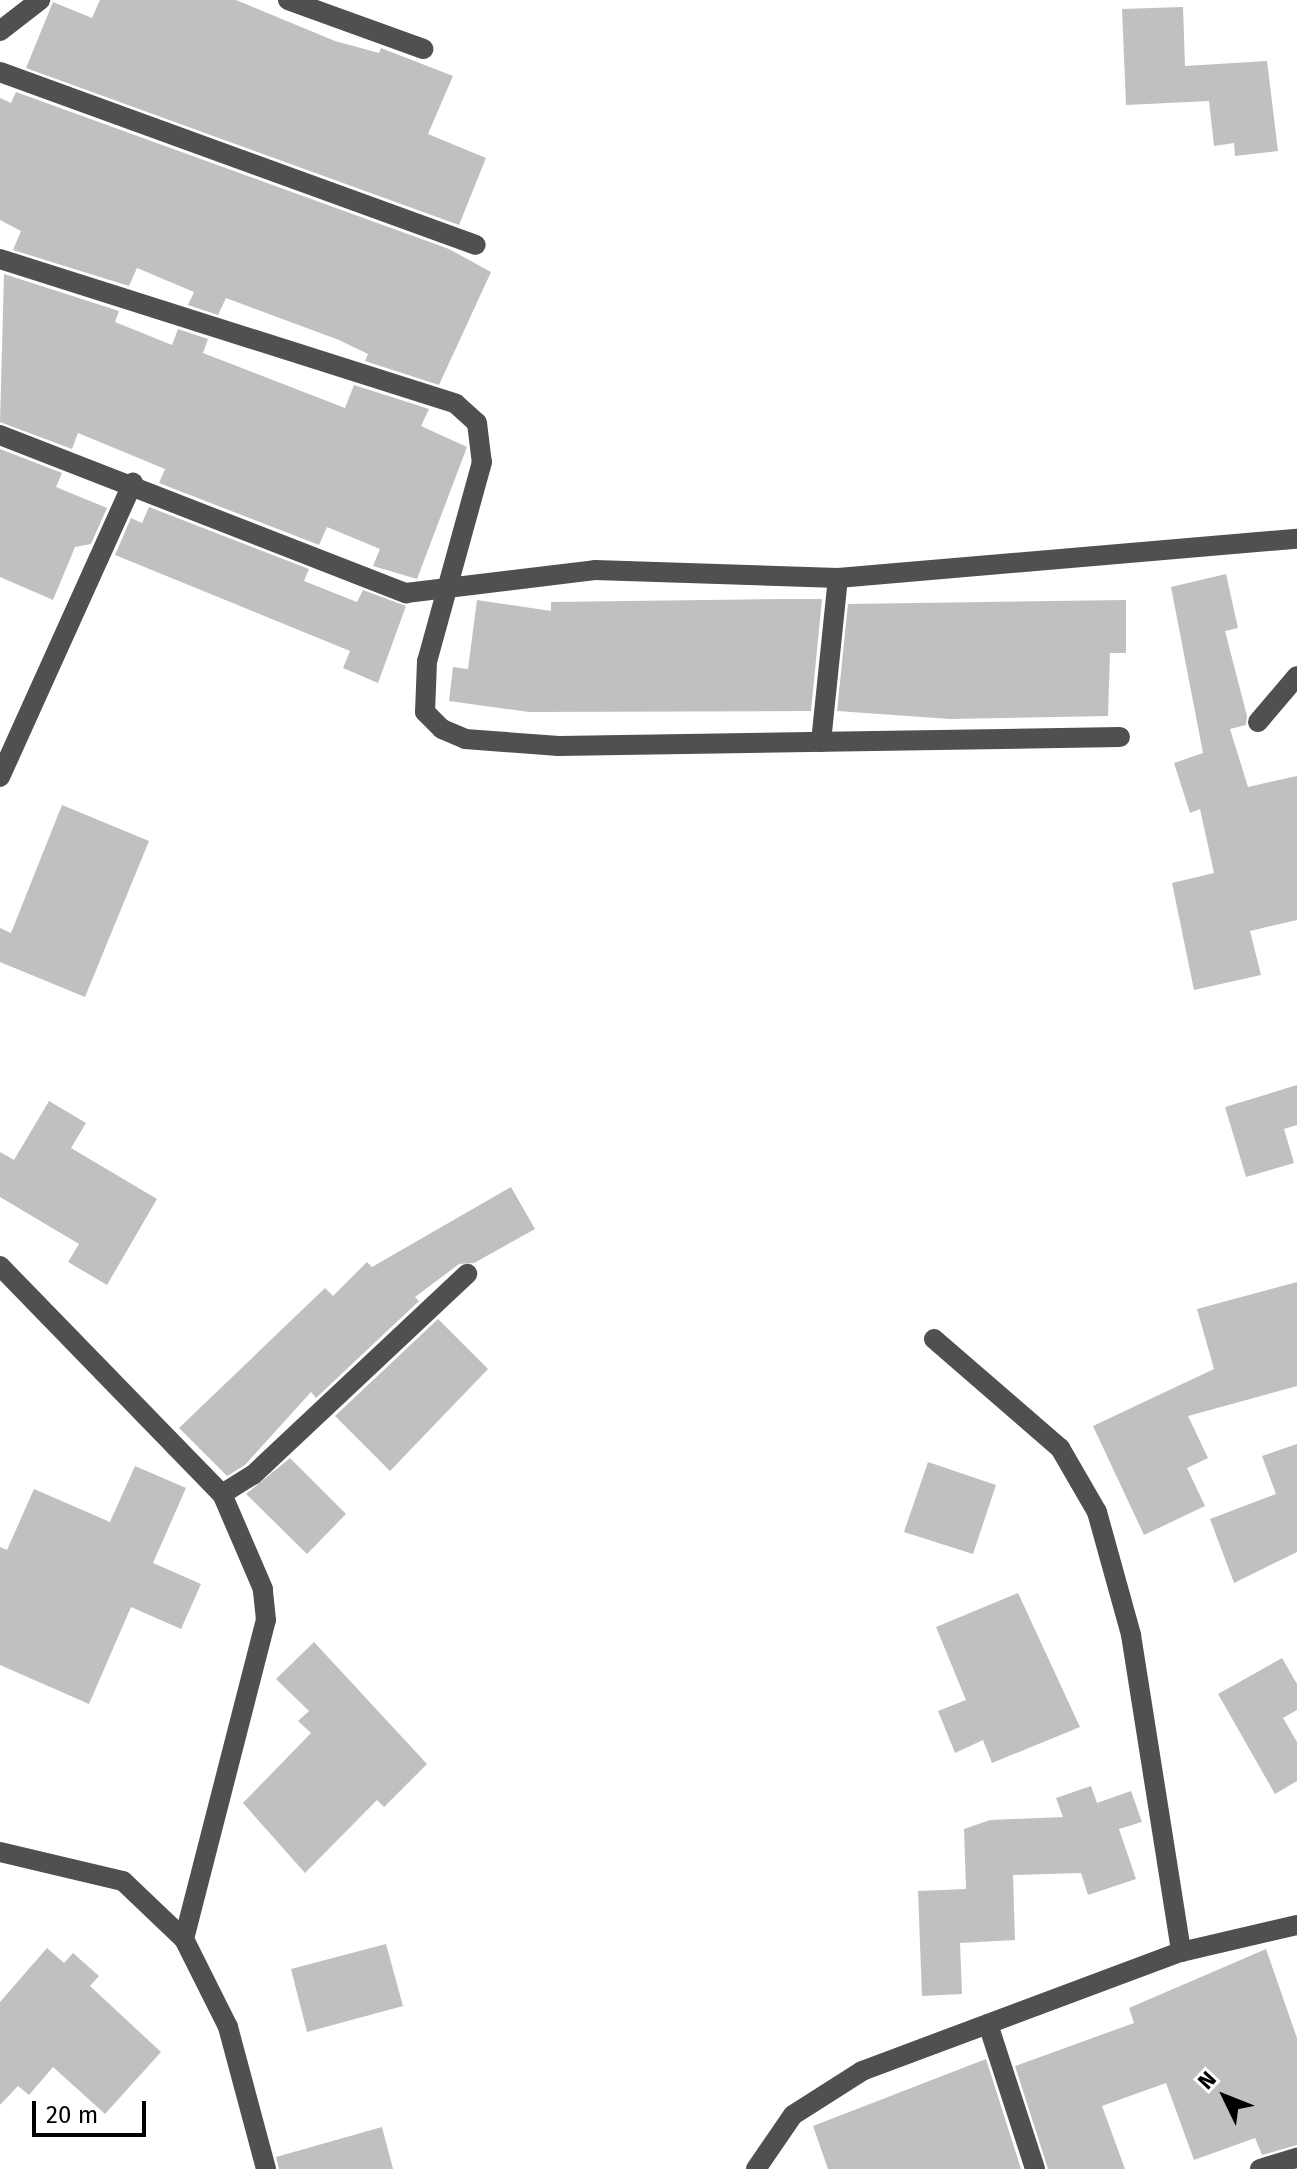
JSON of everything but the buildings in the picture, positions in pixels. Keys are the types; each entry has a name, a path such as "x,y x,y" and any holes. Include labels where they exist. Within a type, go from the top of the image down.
{"street":[{"path":"0,31 40,0"},
{"path":"288,0 423,49"},
{"path":"0,72 476,245"},
{"path":"0,259 456,404 483,434 482,462 440,594 425,712 465,739 559,746 1120,737"},
{"path":"0,435 133,483 406,593 440,594 595,570 838,578 1297,539"},
{"path":"0,777 133,483"},
{"path":"821,742 838,578"},
{"path":"1258,722 1297,676"},
{"path":"0,1266 222,1494 263,1589 266,1620 184,1939"},
{"path":"222,1494 253,1475 467,1274"},
{"path":"934,1339 1060,1448 1097,1512 1131,1635 1181,1952"},
{"path":"0,1852 123,1881 184,1939 228,2027 266,2169"},
{"path":"756,2169 793,2115 862,2071 1181,1952 1297,1925"},
{"path":"988,2024 1035,2169"},
{"path":"1260,2169 1297,2158"}]}
